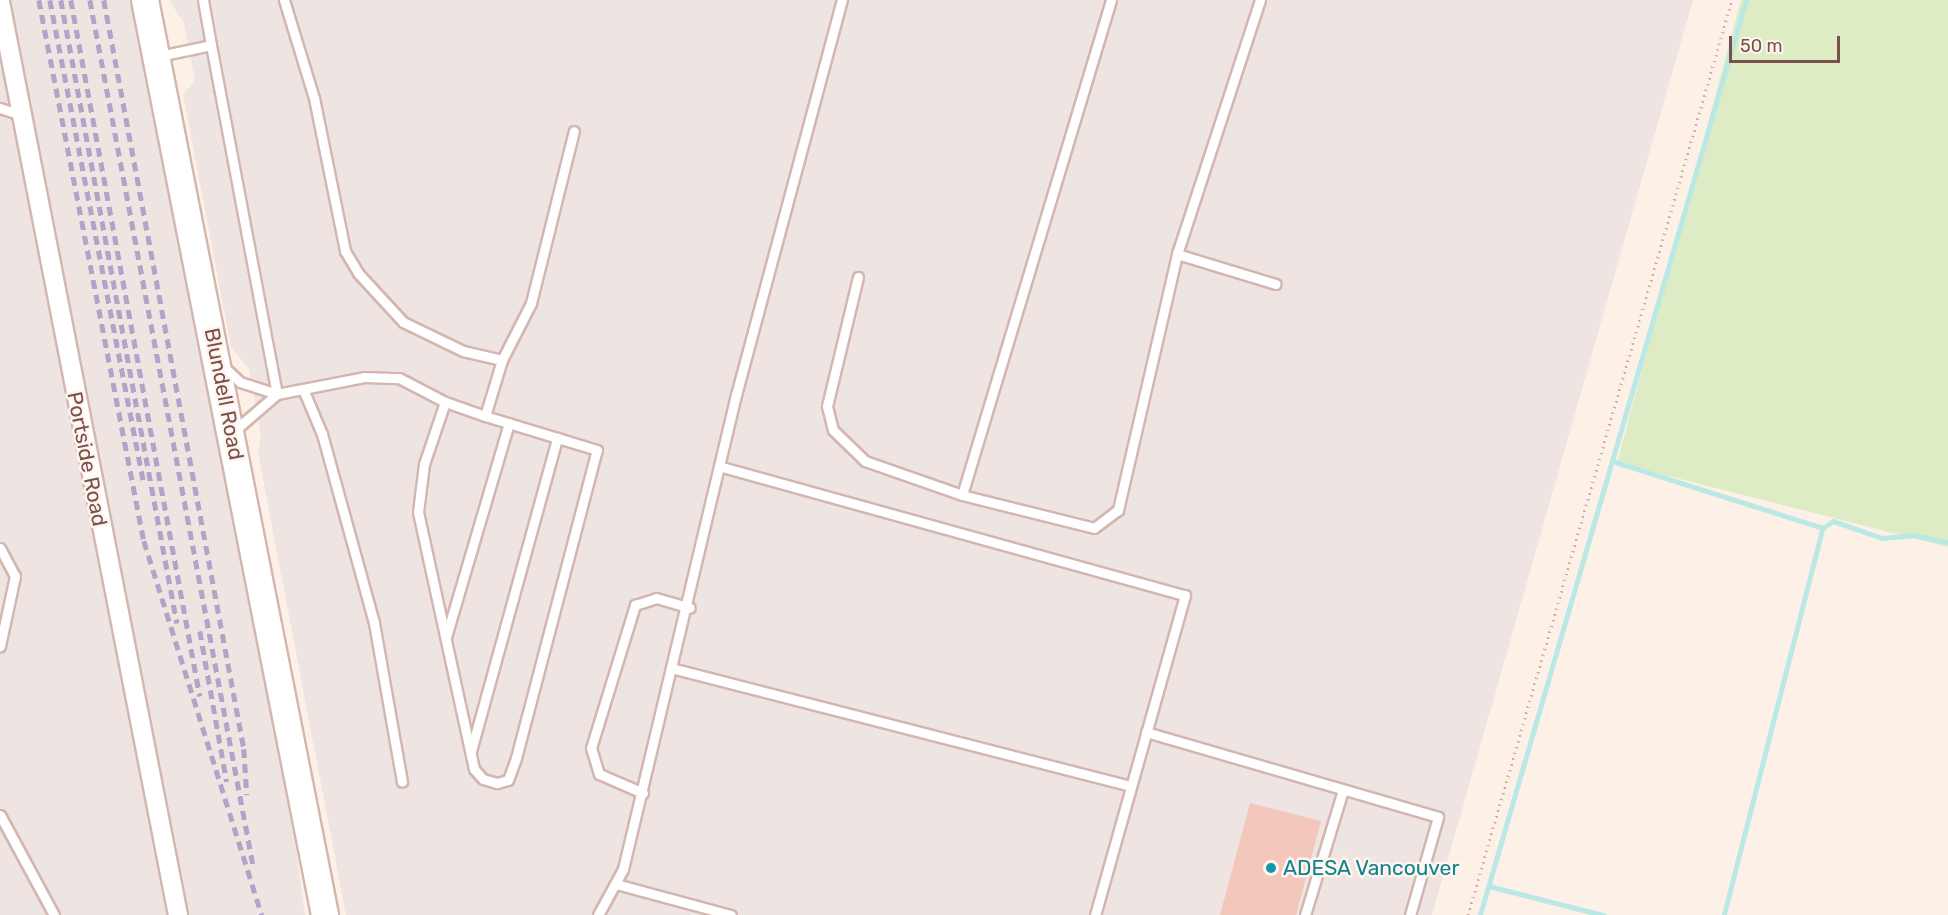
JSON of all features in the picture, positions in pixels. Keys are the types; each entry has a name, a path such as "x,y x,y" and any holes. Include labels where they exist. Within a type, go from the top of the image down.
{"main road":[{"name":"Blundell Road","path":"145,0 219,363 298,790 310,915"},
{"name":"Blundell Road","path":"298,790 309,815 325,915"}],"street":[{"name":"Portside Road","path":"0,2 178,915"}],"lane":[{"path":"203,0 277,394"},
{"path":"284,0 314,98 345,251 358,273 403,322 462,351 502,360"},
{"path":"598,915 616,884 643,793 690,608 722,468 842,0"},
{"path":"962,495 1111,0"},
{"path":"858,277 827,406 832,430 865,461 962,495 1079,527 1094,528 1118,510 1177,254 1260,0"},
{"path":"155,57 211,45"},
{"path":"0,108 22,115"},
{"path":"485,416 502,360 531,303 574,131"},
{"path":"1177,254 1276,285"},
{"path":"219,363 240,382 277,394 364,377 399,378 445,402 597,450 508,780 483,779 470,752 418,512 424,464 445,402"},
{"path":"303,389 322,434 374,622 402,782"},
{"path":"232,435 277,394"},
{"path":"445,638 509,423"},
{"path":"470,752 557,438"},
{"path":"722,468 1185,595 1095,915"},
{"path":"0,548 15,576 0,646"},
{"path":"643,793 599,774 591,748 635,604 656,598 690,608"},
{"path":"675,669 1130,786"},
{"path":"1146,732 1437,817 1410,915"},
{"path":"1305,915 1343,789"},
{"path":"0,814 54,915"},
{"path":"616,884 731,915"}],"path":[{"path":"1468,915 1732,0"}],"shaded area":[{"path":"0,0 141,0 283,752 305,915 0,915"},
{"path":"169,0 1693,0 1432,915 346,915 258,453 261,436 249,369 231,347 183,94 195,81 184,23"}],"green space":[{"path":"1741,0 1948,0 1948,547 1617,463"}],"building":[{"name":"ADESA Vancouver","path":"1250,803 1321,821 1296,915 1220,915"}],"waterway":[{"path":"1480,915 1746,0"},
{"path":"1612,461 1823,528 1724,915"},
{"path":"1823,528 1833,521 1882,538 1914,535 1948,542"},
{"path":"1489,886 1603,915"}],"railway":[{"path":"39,0 144,541 262,915"},
{"path":"50,0 143,480"},
{"path":"61,0 177,623"},
{"path":"71,0 200,696"},
{"path":"90,0 253,864"},
{"path":"104,0 244,749 247,795"},
{"path":"200,631 227,782"}],"place":[{"name":"ADESA Vancouver","path":"1271,868"}]}
